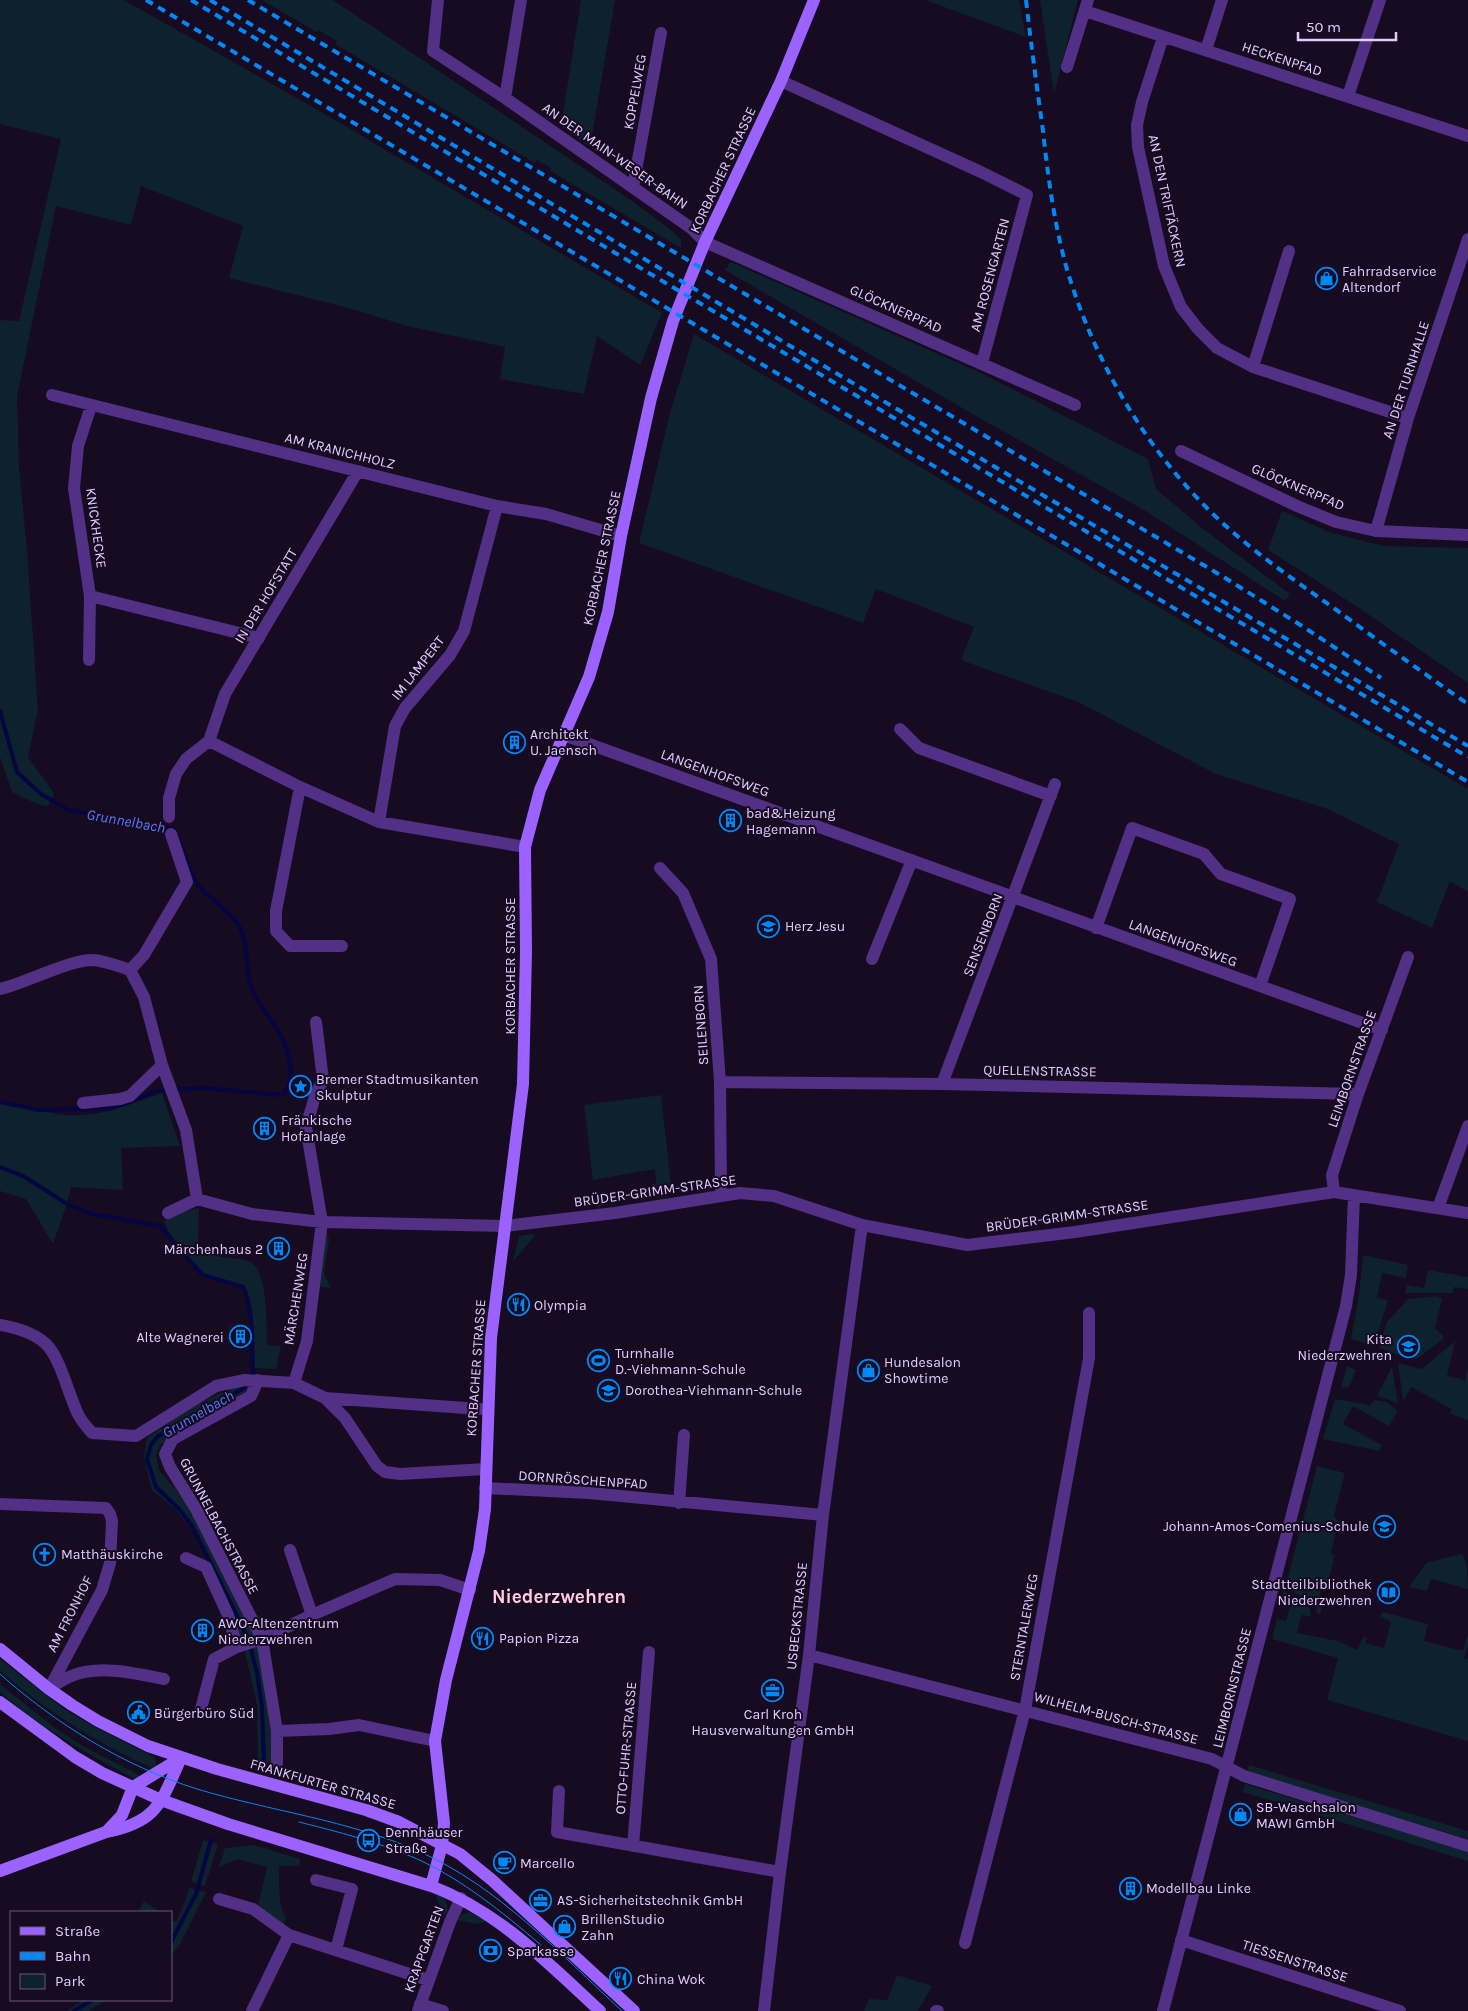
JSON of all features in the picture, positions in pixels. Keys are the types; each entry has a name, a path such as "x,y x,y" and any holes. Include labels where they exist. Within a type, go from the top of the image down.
{"street":[{"name":"AN DER MAIN-WESER-BAHN","path":"438,0 433,52 505,98 633,187 691,228 705,242"},
{"path":"505,98 521,0"},
{"name":"KORBACHER STRASSE","path":"431,1886 442,1845 444,1812 435,1741 446,1680 479,1551 485,1509 491,1338 523,1084 526,952 524,847 540,790 589,677 608,612 621,536 658,374 673,321 705,242 781,81 814,0"},
{"path":"1206,50 1222,0"},
{"path":"1348,96 1380,0"},
{"path":"1066,67 1086,5"},
{"name":"HECKENPFAD","path":"1086,5 1163,37 1468,136"},
{"name":"KOPPELWEG","path":"633,187 661,33"},
{"name":"AN DEN TRIFTÄCKERN","path":"1163,37 1142,102 1137,125 1138,147 1164,266 1181,307 1198,330 1217,348 1253,367 1408,418"},
{"name":"AM ROSENGARTEN","path":"781,81 981,172 1027,195 982,363"},
{"name":"AN DER TURNHALLE","path":"1376,531 1408,418 1468,239"},
{"name":"GLÖCKNERPFAD","path":"705,242 1075,404"},
{"path":"1253,367 1289,252"},
{"name":"AM KRANICHHOLZ","path":"52,395 497,506 546,514 621,536"},
{"name":"KNICKHECKE","path":"89,660 90,596 74,488 78,446 91,406"},
{"name":"GLÖCKNERPFAD","path":"1181,451 1297,506 1336,522 1376,531 1468,534"},
{"name":"IN DER HOFSTATT","path":"209,741 225,694 358,471"},
{"name":"IM LAMPERT","path":"379,822 396,726 404,708 450,655 464,631 497,506"},
{"path":"90,596 259,638"},
{"name":"SENSENBORN","path":"900,729 919,748 1053,790 942,1084"},
{"name":"LANGENHOFSWEG","path":"564,735 1382,1030"},
{"path":"169,817 169,798 176,774 186,759 209,741 300,787 379,822 524,847"},
{"path":"300,787 276,911 276,931 290,946 342,946"},
{"path":"1096,928 1132,828 1141,831 1204,854 1221,874 1290,899 1260,986"},
{"path":"130,970 144,955 186,882 171,834"},
{"path":"872,959 912,860"},
{"name":"SEILENBORN","path":"660,868 683,893 711,959 720,1082 722,1194"},
{"name":"LEIMBORNSTRASSE","path":"1334,1192 1332,1175 1358,1094 1408,957"},
{"path":"0,990 76,963 91,960 110,962 130,970 144,998 175,1104 188,1138 197,1199 168,1213"},
{"name":"MÄRCHENWEG","path":"294,1383 307,1341 322,1222 306,1127 316,1093 323,1080 316,1022"},
{"path":"83,1103 130,1096 165,1071"},
{"name":"QUELLENSTRASSE","path":"720,1082 942,1084 1358,1094"},
{"path":"1438,1208 1468,1126"},
{"name":"BRÜDER-GRIMM-STRASSE","path":"197,1199 252,1214 322,1222 505,1226 615,1213 722,1194 740,1193 774,1196 862,1225 967,1245 1075,1232 1334,1192 1468,1213"},
{"name":"LEIMBORNSTRASSE","path":"1163,2011 1228,1767 1346,1306 1351,1275 1354,1195"},
{"name":"USBECKSTRASSE","path":"764,2011 780,1872 809,1655 823,1515 862,1225"},
{"name":"STERNTALERWEG","path":"965,1943 1025,1710 1089,1358 1089,1313"},
{"path":"0,1325 17,1328 35,1336 47,1345 62,1373 78,1416 92,1433 136,1436 216,1386 252,1380 294,1383 325,1398 345,1418 376,1466 385,1472 400,1474 486,1469"},
{"name":"GRUNNELBACHSTRASSE","path":"252,1380 251,1396 173,1439 165,1454 170,1467 196,1509 260,1640 277,1731 277,1763"},
{"path":"325,1398 480,1409"},
{"path":"679,1502 684,1435"},
{"name":"DORNRÖSCHENPFAD","path":"485,1488 588,1494 823,1515"},
{"name":"AM FRONHOF","path":"0,1504 106,1508 112,1521 110,1563 102,1590 49,1689"},
{"path":"290,1550 312,1615"},
{"path":"186,1558 206,1567 240,1647"},
{"path":"201,1709 214,1659 260,1640 312,1615 395,1579 440,1580 470,1590"},
{"name":"FRANKFURTER STRASSE","path":"0,1648 49,1689 85,1713 125,1735 181,1758 366,1810 399,1822 460,1854 492,1880 634,2011"},
{"name":"OTTO-FUHR-STRASSE","path":"632,1846 649,1652"},
{"name":"WILHELM-BUSCH-STRASSE","path":"809,1655 1212,1758 1244,1776 1468,1846"},
{"path":"49,1689 70,1676 93,1672 119,1670 164,1679"},
{"path":"0,1702 75,1757 102,1773 161,1800 228,1824 431,1886 461,1898 496,1919 532,1948 600,2011"},
{"path":"277,1731 329,1729 359,1725 435,1741"},
{"path":"106,1832 122,1815 133,1787 181,1758"},
{"path":"0,1870 106,1832 125,1828 144,1819 152,1814 161,1800 181,1758"},
{"path":"558,1791 557,1832 780,1872"},
{"path":"316,1880 352,1889 336,1950"},
{"name":"KRAPPGARTEN","path":"419,2007 461,1898"},
{"path":"219,1899 253,1909 289,1934 428,1980"},
{"path":"252,2011 289,1934"},
{"name":"TIESSENSTRASSE","path":"1182,1940 1400,2011"},
{"path":"419,2007 443,2011"}],"green space":[{"path":"0,0 124,0 318,110 662,313 640,365 597,336 584,394 500,379 505,347 407,326 349,308 229,278 243,226 141,186 131,225 56,206 17,397 19,467 38,710 28,757 54,793 48,806 37,804 12,792 0,757 0,320 19,321 61,139 0,124"},
{"path":"262,0 333,0 622,194 674,232 681,240 681,248 550,171 551,168 537,160 535,163 335,44 337,41 318,30 316,32"},
{"path":"581,0 615,0 590,147 561,126"},
{"path":"925,0 1019,0 1026,37"},
{"path":"1040,0 1078,0 1054,94"},
{"path":"731,262 983,374 1148,459 1156,489 1202,528 1290,594 1285,601 1144,510 976,416 725,270"},
{"path":"694,334 1468,789 1468,892 1450,881 1432,928 1377,902 1399,844 1325,808 1216,774 1078,702 961,660 974,627 876,589 863,623 639,543 670,413"},
{"path":"1282,511 1332,533 1383,546 1468,548 1468,683 1356,606 1268,550"},
{"path":"162,1093 180,1146 121,1148 123,1190 71,1187 53,1244 26,1199 0,1191 0,1102 57,1114 85,1115 111,1110"},
{"path":"661,1095 672,1193 657,1196 655,1169 593,1180 584,1105"},
{"path":"199,1208 198,1250 217,1256 248,1261 255,1266 260,1274 265,1298 267,1345 281,1346 276,1369 253,1368 252,1334 247,1294 241,1287 203,1275 188,1259 169,1232 164,1221 171,1214"},
{"path":"326,1233 329,1240 324,1273 331,1288 319,1286"},
{"path":"531,1234 535,1236 513,1261 519,1236"},
{"path":"1363,1255 1408,1265 1406,1278 1382,1273 1377,1298 1388,1300 1374,1346 1351,1339 1359,1295"},
{"path":"1428,1270 1468,1277 1468,1289 1454,1287 1453,1293 1405,1293 1407,1285 1424,1288"},
{"path":"1437,1296 1442,1299 1435,1328 1443,1336 1443,1339 1418,1358 1399,1355 1380,1348 1386,1323 1408,1299"},
{"path":"1455,1341 1447,1376 1465,1380 1468,1368 1468,1421 1450,1413 1452,1409 1411,1387 1403,1401 1398,1363 1422,1369"},
{"path":"1347,1366 1356,1370 1349,1387 1341,1388"},
{"path":"1392,1367 1398,1403 1377,1396"},
{"path":"247,1385 252,1388 160,1445 156,1455 159,1470 193,1509 262,1639 271,1714 273,1770 258,1767 257,1705 244,1647 222,1589 193,1531 175,1509 152,1490 144,1457 147,1438 183,1413 206,1400"},
{"path":"1335,1399 1370,1405 1375,1400 1387,1402 1398,1411 1389,1426 1353,1406 1343,1424 1382,1445 1379,1451 1323,1439"},
{"path":"1317,1466 1345,1473 1334,1516 1338,1521 1331,1554 1335,1555 1327,1587 1322,1586 1319,1596 1324,1597 1320,1614 1317,1613 1313,1602 1296,1594 1286,1585"},
{"path":"1461,1554 1466,1564 1468,1589 1431,1579 1427,1591 1409,1587 1426,1563"},
{"path":"1284,1591 1300,1604 1304,1603 1310,1609 1311,1617 1301,1615 1297,1633 1338,1641 1357,1650 1364,1636 1367,1638 1365,1643 1384,1648 1391,1622 1380,1616 1383,1612 1428,1624 1424,1641 1463,1651 1468,1633 1468,1645 1464,1658 1468,1659 1468,1741 1327,1700 1338,1658 1272,1639 1277,1619 1286,1621 1290,1607 1281,1604"},
{"path":"0,1659 65,1710 154,1757 157,1766 152,1768 111,1748 54,1713 0,1671"},
{"path":"0,1684 55,1728 83,1746 139,1775 140,1778 135,1779 48,1729 0,1692"},
{"path":"1249,1765 1468,1831 1468,1839 1247,1772"},
{"path":"1245,1784 1468,1852 1468,1861 1243,1792"},
{"path":"203,1840 218,1844 205,1886 191,1882"},
{"path":"254,1845 300,1859 299,1866 279,1866 280,1900 286,1918 284,1925 258,1906 267,1867 237,1859 219,1867 225,1848"},
{"path":"189,1888 206,1892 179,1946 172,1954 172,1920 176,1922"},
{"path":"435,1894 442,1897 446,1902 446,1915 444,1915"},
{"path":"144,1901 159,1911 137,1911"},
{"path":"469,1912 487,1921 476,1924 457,1920 461,1915"},
{"path":"897,1975 932,1986 918,2011 864,2011 869,1999 887,2000"},
{"path":"82,2001 104,2001 88,2011 67,2011"}],"waterway":[{"name":"Grunnelbach","path":"0,711 17,772 41,794 68,810 174,829"},
{"name":"Grunnelbach","path":"0,1102 39,1110 113,1108 157,1091 203,1088 282,1095 287,1090 291,1074 286,1047 279,1032 252,990 245,943 241,930 233,918 199,886 190,869 178,837"},
{"name":"Grunnelbach","path":"0,1167 23,1176 69,1205 92,1214 160,1226 203,1275 243,1287 247,1295 252,1328 253,1372 250,1377"},
{"name":"Grunnelbach","path":"246,1384 244,1388 157,1437 151,1445 147,1459 156,1487 179,1509 192,1526 248,1638 257,1673 262,1707 264,1766"},
{"name":"Grunnelbach","path":"172,1940 196,1894 211,1840"},
{"name":"Grunnelbach","path":"74,2011 90,2001"}],"tram line":[{"path":"0,1674 44,1710 92,1742 117,1756 170,1780 225,1797 364,1831 418,1851 447,1866 475,1883 526,1922 622,2011"},
{"path":"299,1822 373,1842 432,1866 481,1897 541,1945"}],"railway":[{"path":"146,0 1468,782"},
{"path":"191,0 1468,757"},
{"path":"210,0 802,353 1468,746"},
{"path":"248,0 1222,576 1381,678"},
{"path":"1026,0 1049,182 1066,266 1077,301 1106,368 1143,431 1188,488 1227,527 1288,575 1468,704"}],"place":[{"name":"Fahrradservice Altendorf","path":"1326,279"},
{"name":"Architekt U. Jaensch","path":"514,742"},
{"name":"bad&Heizung Hagemann","path":"730,821"},
{"name":"Herz Jesu","path":"769,926"},
{"name":"Bremer Stadtmusikanten Skulptur","path":"300,1087"},
{"name":"Fränkische Hofanlage","path":"265,1128"},
{"name":"Märchenhaus 2","path":"279,1249"},
{"name":"Olympia","path":"518,1305"},
{"name":"Alte Wagnerei","path":"240,1337"},
{"name":"Kita Niederzwehren","path":"1408,1347"},
{"name":"Turnhalle D.-Viehmann-Schule","path":"599,1361"},
{"name":"Hundesalon Showtime","path":"868,1370"},
{"name":"Dorothea-Viehmann-Schule","path":"609,1390"},
{"name":"Johann-Amos-Comenius-Schule","path":"1385,1526"},
{"name":"Matthäuskirche","path":"45,1554"},
{"name":"Stadtteilbibliothek Niederzwehren","path":"1388,1592"},
{"name":"AWO-Altenzentrum Niederzwehren","path":"202,1631"},
{"name":"Papion Pizza","path":"483,1638"},
{"name":"Carl Kroh Hausverwaltungen GmbH","path":"773,1691"},
{"name":"Bürgerbüro Süd","path":"138,1713"},
{"name":"SB-Waschsalon MAWI GmbH","path":"1240,1815"},
{"name":"Dennhäuser Straße","path":"369,1840"},
{"name":"Marcello","path":"504,1863"},
{"name":"Modellbau Linke","path":"1130,1888"},
{"name":"AS-Sicherheitstechnik GmbH","path":"541,1900"},
{"name":"BrillenStudio Zahn","path":"565,1927"},
{"name":"Sparkasse","path":"491,1951"},
{"name":"China Wok","path":"621,1979"}],"district":[{"name":"Niederzwehren","path":"559,1597"}]}
